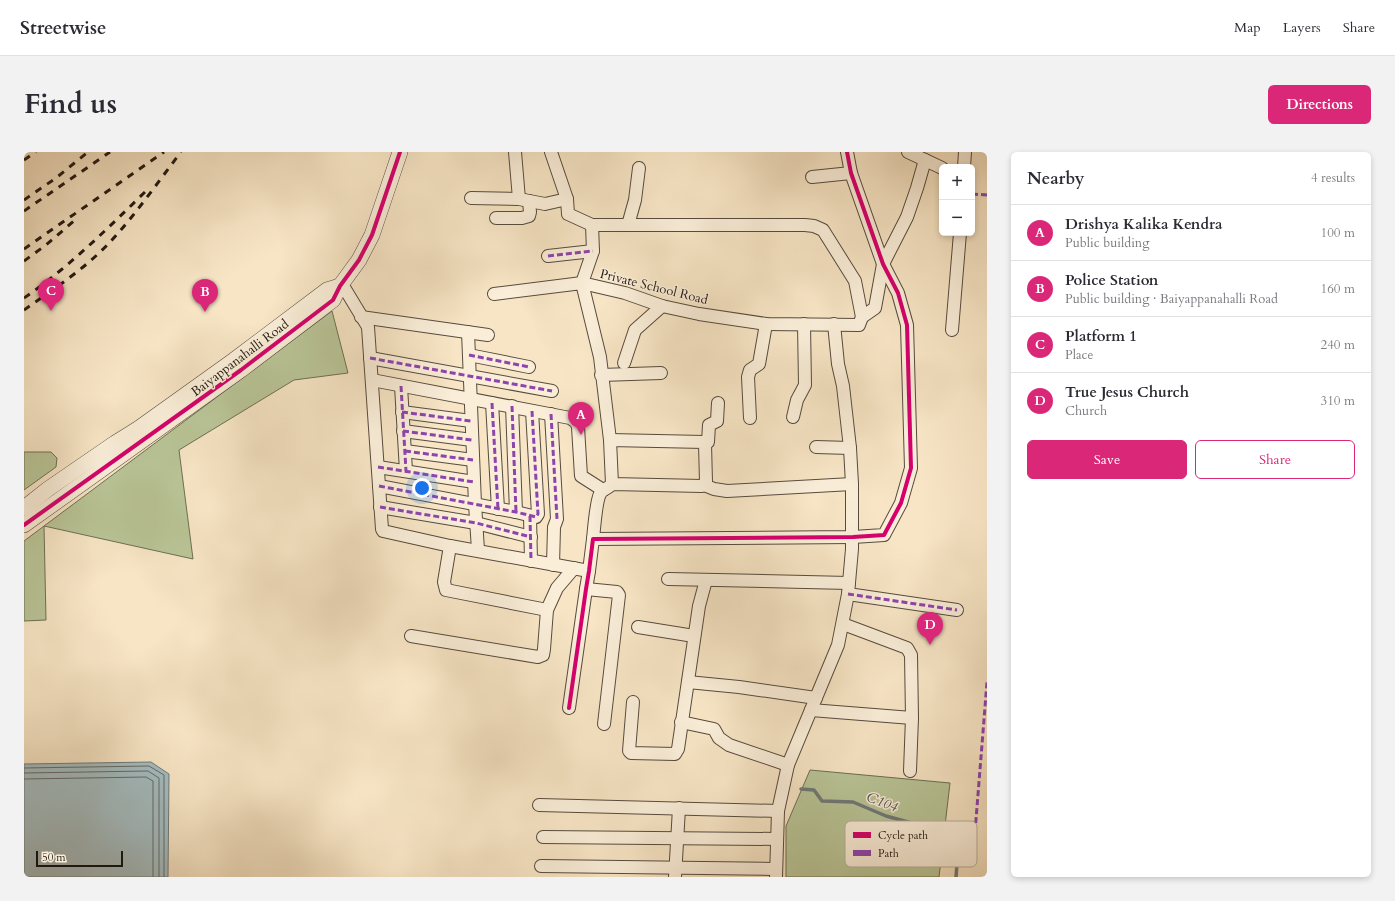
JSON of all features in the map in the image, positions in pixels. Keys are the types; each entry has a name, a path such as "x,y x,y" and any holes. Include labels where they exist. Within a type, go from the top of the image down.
{"street":[{"path":"400,152 372,235 359,260 341,285 368,327 382,529 385,532 450,546 589,571"},
{"path":"496,218 522,218 529,216 530,212 524,200 516,152"},
{"path":"551,152 567,200 568,214 592,225 805,225 814,226 823,230 855,281 862,317 875,308 883,264 907,217 926,160"},
{"path":"593,539 853,537 884,535 901,503 912,468 907,325 898,293 883,264 851,173 847,152"},
{"path":"908,152 939,166"},
{"path":"964,164 965,152"},
{"path":"628,225 628,219 635,200 639,168"},
{"path":"812,177 851,173"},
{"path":"471,198 524,200 545,204 567,200"},
{"name":"Private School Road","path":"592,225 593,251 582,283 626,292 662,306 699,314 766,324 834,324 859,326 862,317"},
{"path":"952,330 960,236"},
{"path":"548,256 593,251"},
{"path":"494,294 582,283 600,356 601,375 610,440 607,487 599,496 569,708"},
{"name":"Baiyappanahalli Road","path":"24,526 144,433 234,360 327,290 341,285"},
{"path":"624,363 634,330 662,306"},
{"path":"361,317 488,336"},
{"path":"750,418 748,377 750,370 760,364 766,324"},
{"path":"792,417 797,400 805,385 804,324"},
{"path":"541,866 675,873 775,873 778,811 788,765 838,645 849,588 853,537 850,448 834,324"},
{"path":"468,332 478,550"},
{"path":"469,355 529,367"},
{"path":"370,358 552,391"},
{"path":"601,375 661,373"},
{"path":"372,380 570,418 576,422 578,427 581,476 607,487 704,485 714,489 727,491 852,484"},
{"path":"401,386 406,471"},
{"path":"492,403 498,509"},
{"path":"704,485 706,482 705,444 709,440 709,425 716,422 718,418 718,403"},
{"path":"512,406 516,512"},
{"path":"379,486 536,517 538,514 532,410"},
{"path":"402,412 471,421"},
{"path":"550,414 556,518 554,527 553,565"},
{"path":"404,431 472,440"},
{"name":"Baiyappanahalli Road","path":"24,508 48,489 115,442 144,433"},
{"path":"610,440 704,442 705,444"},
{"path":"816,447 850,448"},
{"path":"405,451 473,460"},
{"path":"378,467 474,482"},
{"path":"380,507 476,523 531,537"},
{"path":"530,516 531,561"},
{"path":"450,546 444,582 446,590 547,610"},
{"path":"411,636 538,657 543,655 547,610 557,588 574,568"},
{"path":"668,580 706,580 849,588 957,610"},
{"path":"632,702 628,748 631,753 675,754 678,749 699,606 706,580"},
{"path":"586,589 617,592 620,599 604,724"},
{"path":"843,624 907,648 911,655 912,718 910,770"},
{"path":"638,628 694,636"},
{"path":"688,682 739,687 816,698"},
{"path":"811,710 912,718"},
{"path":"681,722 714,729 719,738 729,745 788,765"},
{"path":"539,805 778,811"},
{"path":"675,873 679,808"},
{"path":"543,837 776,839"}],"green space":[{"path":"332,311 348,373 294,380 179,450 193,559 44,526"},
{"path":"24,452 51,452 57,458 56,467 24,490"},
{"path":"44,526 46,620 24,621 24,541"},
{"path":"810,770 950,783 946,821 845,821 845,867 940,867 939,877 786,877 786,826"}],"water":[{"path":"151,762 169,774 168,877 24,877 24,764"}],"waterway":[{"name":"C104","path":"801,789 814,790 822,801 853,802 886,816 904,821"},
{"path":"956,877 957,867"}],"railway":[{"path":"24,160 36,152"},
{"path":"24,200 56,178 88,152"},
{"path":"24,211 110,152"},
{"path":"24,249 164,152"},
{"path":"24,310 69,278 111,241 147,198 181,152"},
{"path":"24,298 72,261 146,191"},
{"path":"24,261 46,245 75,220"}],"marked path":[{"path":"975,194 987,195"},
{"path":"548,256 593,251"},
{"path":"469,355 529,367"},
{"path":"370,358 552,391"},
{"path":"401,386 406,471"},
{"path":"492,403 498,509"},
{"path":"512,406 516,512"},
{"path":"379,486 536,517 538,514 532,411"},
{"path":"402,412 471,421"},
{"path":"551,414 557,519"},
{"path":"403,431 472,440"},
{"path":"405,451 473,460"},
{"path":"378,467 474,482"},
{"path":"380,507 476,523 531,537"},
{"path":"530,516 531,561"},
{"path":"848,594 957,610"},
{"path":"976,821 987,682"}],"cycle path":[{"path":"24,525 241,370 333,300 340,286 359,260 372,235 400,152"},
{"path":"569,708 593,539 853,537 884,535 901,503 911,468 907,325 898,293 883,264 851,173 847,152"}],"place":[{"name":"Platform 1","path":"51,311"},
{"name":"Police Station","path":"205,312"},
{"name":"Drishya Kalika Kendra","path":"581,435"},
{"name":"True Jesus Church","path":"930,645"}]}
